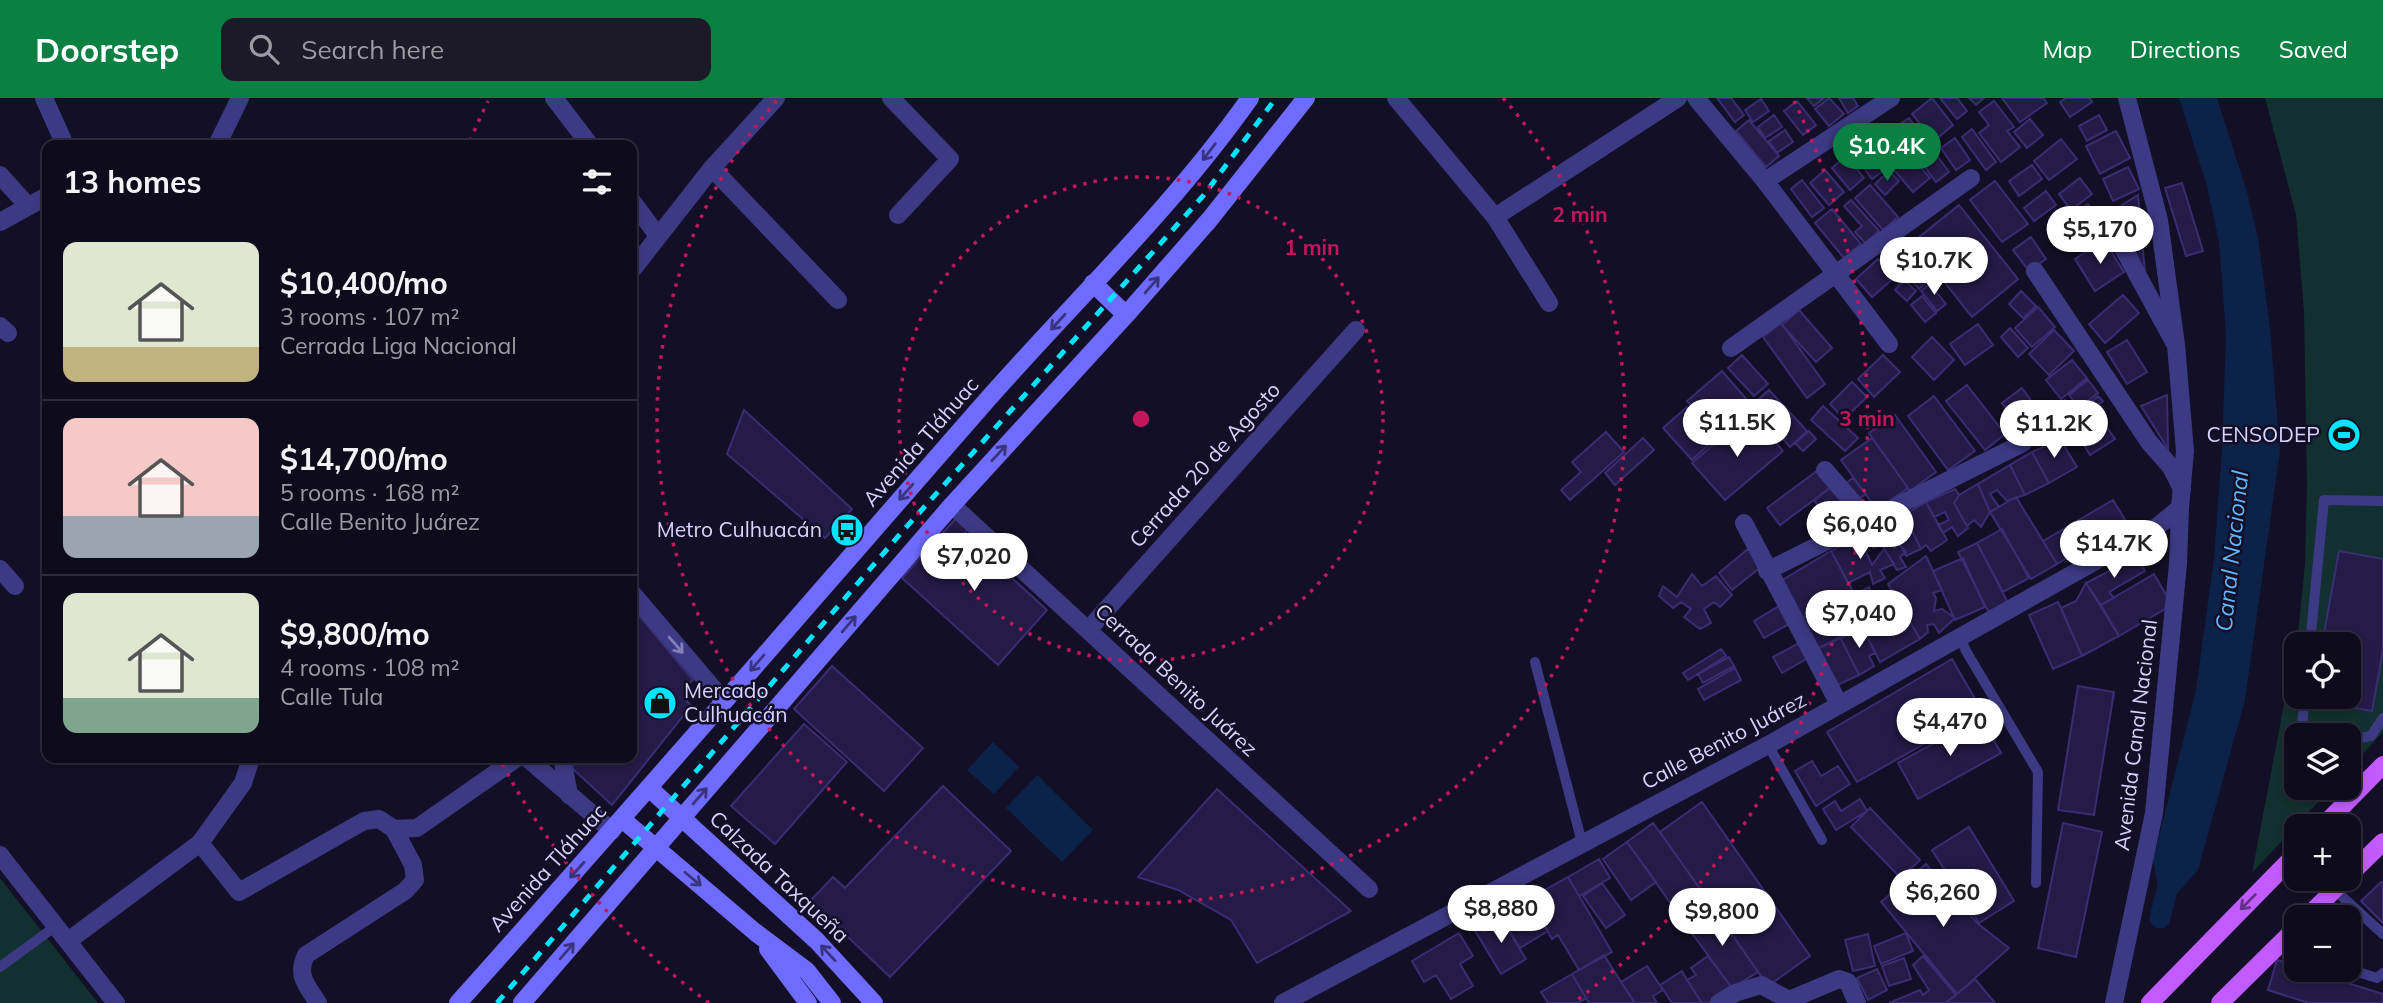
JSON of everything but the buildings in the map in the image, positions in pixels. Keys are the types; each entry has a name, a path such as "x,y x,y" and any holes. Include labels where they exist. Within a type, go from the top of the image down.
{"main road":[{"name":"Avenida Tláhuac","path":"457,1003 617,825 976,412 1194,172 1250,98"},
{"path":"522,1003 952,505 1210,219 1306,98"},
{"path":"1093,283 1126,315"},
{"path":"2335,814 2383,765"},
{"name":"Calzada Taxqueña","path":"649,788 817,941 874,1003"},
{"path":"617,825 656,848 755,932 807,971 832,1003"},
{"path":"2361,864 2383,842"},
{"path":"2150,1003 2284,866"},
{"path":"2319,905 2334,891"},
{"path":"755,932 808,1003"},
{"path":"2220,1003 2284,951"}],"street":[{"path":"44,98 63,140"},
{"path":"219,140 240,98"},
{"path":"554,98 586,140"},
{"path":"637,263 712,168 775,98"},
{"path":"891,98 950,159 898,215"},
{"path":"1396,98 1495,217 1549,303"},
{"path":"1495,217 1678,98"},
{"path":"1696,98 1765,181 1889,344"},
{"path":"1765,181 1891,98"},
{"name":"Avenida Canal Nacional","path":"2114,1003 2154,813 2178,564 2185,451 2176,345 2159,219 2127,98"},
{"path":"712,168 838,300"},
{"path":"0,175 28,206"},
{"path":"1731,348 1971,178"},
{"path":"0,222 42,199"},
{"path":"637,208 658,236"},
{"path":"2106,217 2176,345"},
{"path":"2035,271 2149,442 2171,467 2182,489"},
{"name":"Cerrada 20 de Agosto","path":"1088,630 1356,330"},
{"path":"1768,571 2023,443"},
{"path":"1825,470 1868,520"},
{"name":"Cerrada Benito Juárez","path":"952,505 1369,889"},
{"name":"Calle Benito Juárez","path":"1283,1003 1768,745 2158,526 2180,508"},
{"path":"1744,523 1839,704"},
{"path":"0,569 15,586"},
{"path":"637,599 724,701"},
{"path":"68,941 200,843 243,783 249,763"},
{"path":"394,829 417,828 510,763"},
{"path":"533,763 569,795 617,825"},
{"path":"563,763 569,795"},
{"path":"200,843 239,892 364,821 379,818 394,829 413,865 415,880 405,891 306,955 300,968 302,977 318,1003"},
{"path":"0,855 116,1003"},
{"path":"1719,1003 1735,993 1761,985 1789,1000 1839,979 1848,982 1857,1003"}],"lane":[{"path":"2311,632 2324,500 2383,501"},
{"path":"1960,637 2038,772 2036,883"},
{"path":"1535,662 1583,843"},
{"path":"2361,738 2371,736 2383,718"},
{"path":"1768,745 1822,840"},
{"path":"2350,891 2383,934"},
{"path":"0,967 56,926"},
{"path":"2361,973 2377,978 2383,973"}],"green space":[{"name":"CENSODEP","path":"2265,98 2383,98 2383,732 2361,756 2361,723 2284,723 2284,800 2320,800 2307,814 2284,814 2284,839 2252,873 2284,704 2284,709 2361,709 2361,632 2298,632 2305,563 2307,486 2304,312 2296,215"},
{"path":"0,878 98,1003 0,1003"}],"water":[{"name":"Canal Nacional","path":"2179,98 2217,98 2247,192 2258,237 2270,328 2280,451 2245,700 2198,870 2162,911 2153,860 2196,690 2214,558 2226,335 2219,242 2207,186"},
{"path":"993,742 1019,767 994,794 967,770"},
{"path":"1037,775 1093,830 1062,862 1006,808"}],"waterway":[{"name":"Canal Nacional","path":"2160,918 2169,883"}],"railway":[{"path":"497,1003 901,533 1203,196 1276,98"}],"place":[{"name":"CENSODEP","path":"2344,435"},
{"name":"Metro Culhuacán","path":"847,530"},
{"name":"Mercado Culhuacán","path":"660,703"}]}
